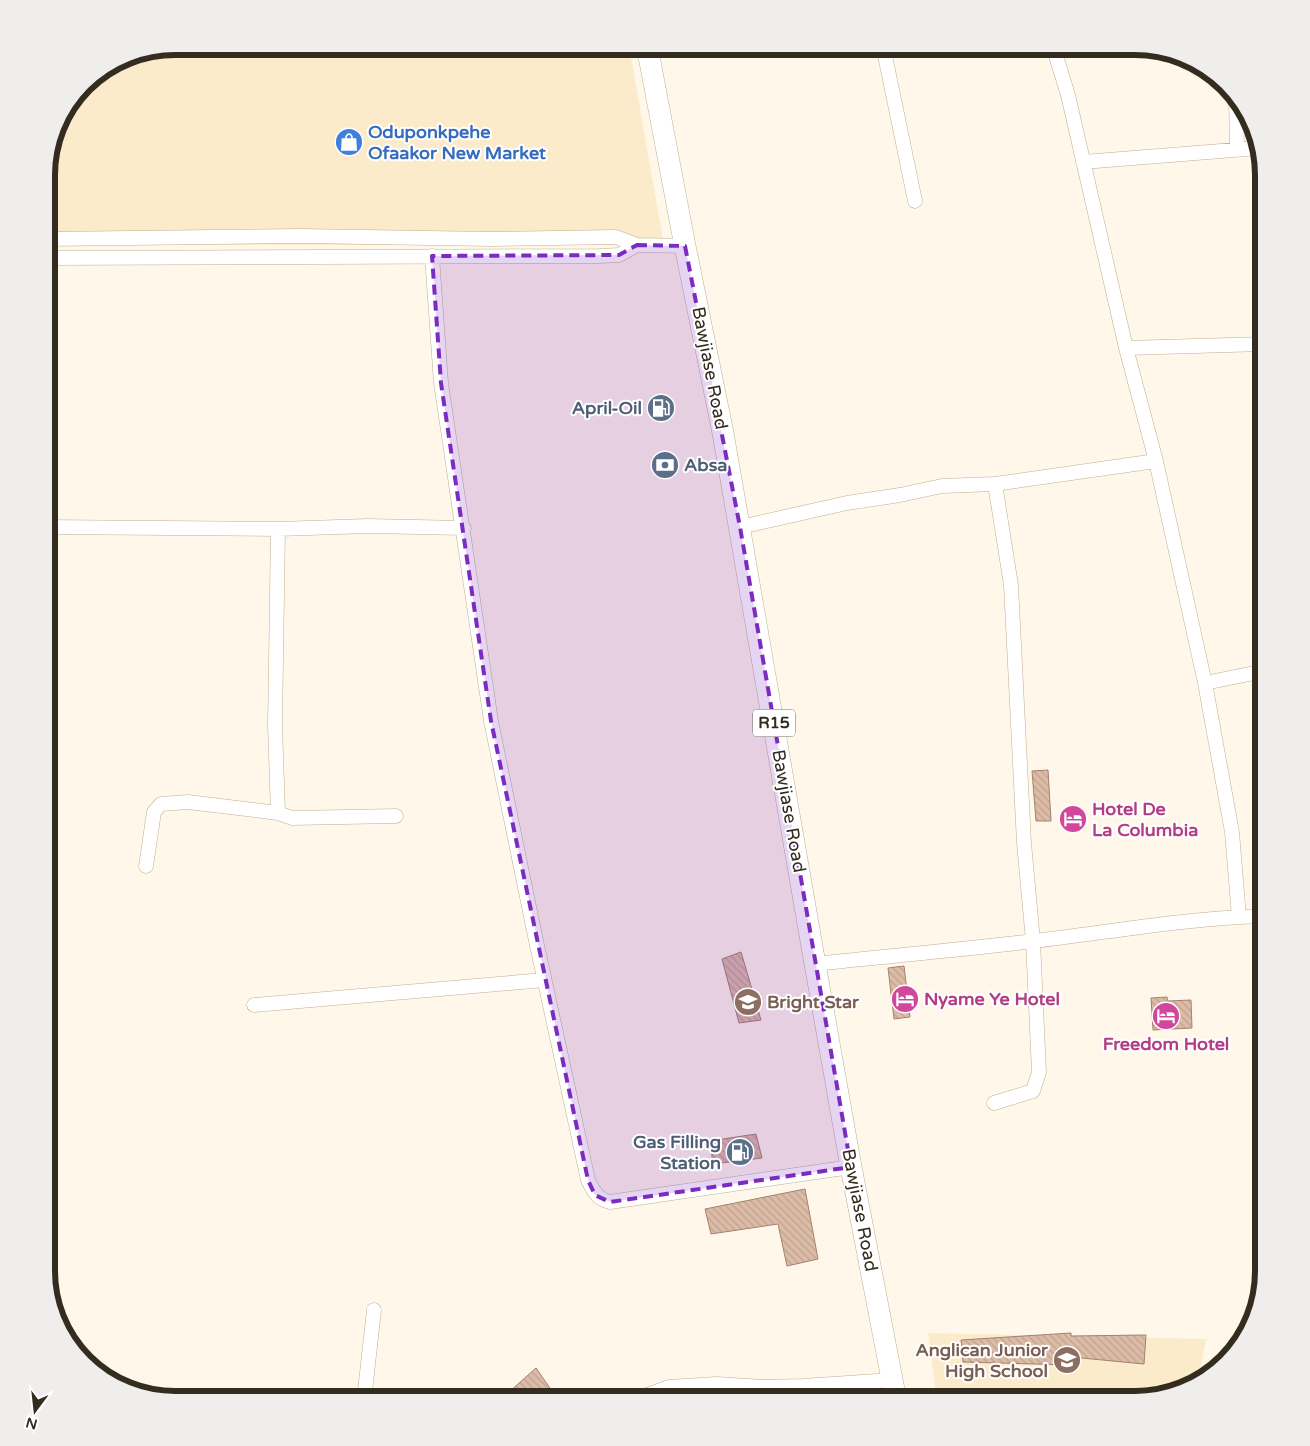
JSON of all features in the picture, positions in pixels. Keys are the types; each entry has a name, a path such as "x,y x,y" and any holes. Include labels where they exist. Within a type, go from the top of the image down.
{"main road":[{"name":"Bawjiase Road","path":"649,55 685,246 714,383 851,1167 894,1390"}],"street":[{"path":"885,55 915,201"},
{"path":"1056,55 1068,95 1126,348 1156,461 1205,683 1232,832 1238,917"},
{"path":"1236,111 1237,150"},
{"path":"1083,162 1252,149"},
{"path":"55,239 302,236 492,239 616,237 637,245 685,246"},
{"path":"55,258 619,255 637,245"},
{"path":"432,256 441,383 492,721 544,980 588,1180 595,1195 602,1200 610,1202 851,1167"},
{"path":"1126,348 1255,344"},
{"path":"740,527 847,503 942,486 995,484 1156,461"},
{"path":"994,1103 1033,1091 1039,1072 1033,941 1024,842 1011,585 995,484"},
{"path":"55,527 278,529 368,526 464,528"},
{"path":"278,529 275,725 278,813"},
{"path":"1205,683 1255,673"},
{"path":"146,866 154,812 161,804 188,802 278,813 292,818 396,816"},
{"path":"815,964 1033,941 1140,927 1255,916"},
{"path":"254,1005 544,980"},
{"path":"365,1391 374,1310"},
{"path":"658,1391 669,1387 717,1384 894,1390"}],"highlighted area":[{"path":"637,245 685,246 740,527 851,1167 610,1202 595,1195 588,1180 491,721 441,383 432,256 599,256 619,255"}],"shaded area":[{"name":"Oduponkpehe Ofaakor New Market","path":"631,55 664,245 55,245 56,159 67,122 80,102 96,85 122,67 136,61 159,56"},
{"name":"Anglican Junior High School","path":"928,1333 1206,1339 1200,1372 1174,1385 1151,1390 936,1391"}],"building":[{"path":"1048,770 1051,821 1036,821 1032,771"},
{"path":"741,952 761,1020 739,1023 722,959"},
{"path":"904,966 910,1017 894,1019 888,968"},
{"path":"1167,997 1168,1001 1191,1000 1192,1028 1153,1030 1151,998"},
{"path":"756,1134 762,1158 713,1164 710,1141"},
{"path":"805,1189 818,1259 787,1266 778,1224 711,1234 705,1209"},
{"path":"1071,1333 1071,1336 1146,1335 1144,1364 1071,1357 1071,1365 963,1362 961,1340"},
{"path":"536,1368 552,1391 510,1391"}],"place":[{"name":"Oduponkpehe Ofaakor New Market","path":"349,142"},
{"name":"April-Oil","path":"661,408"},
{"name":"Absa","path":"665,465"},
{"name":"Hotel De La Columbia","path":"1073,819"},
{"name":"Nyame Ye Hotel","path":"905,999"},
{"name":"Bright Star","path":"748,1002"},
{"name":"Freedom Hotel","path":"1166,1016"},
{"name":"Gas Filling Station","path":"740,1152"},
{"name":"Anglican Junior High School","path":"1067,1360"}]}
